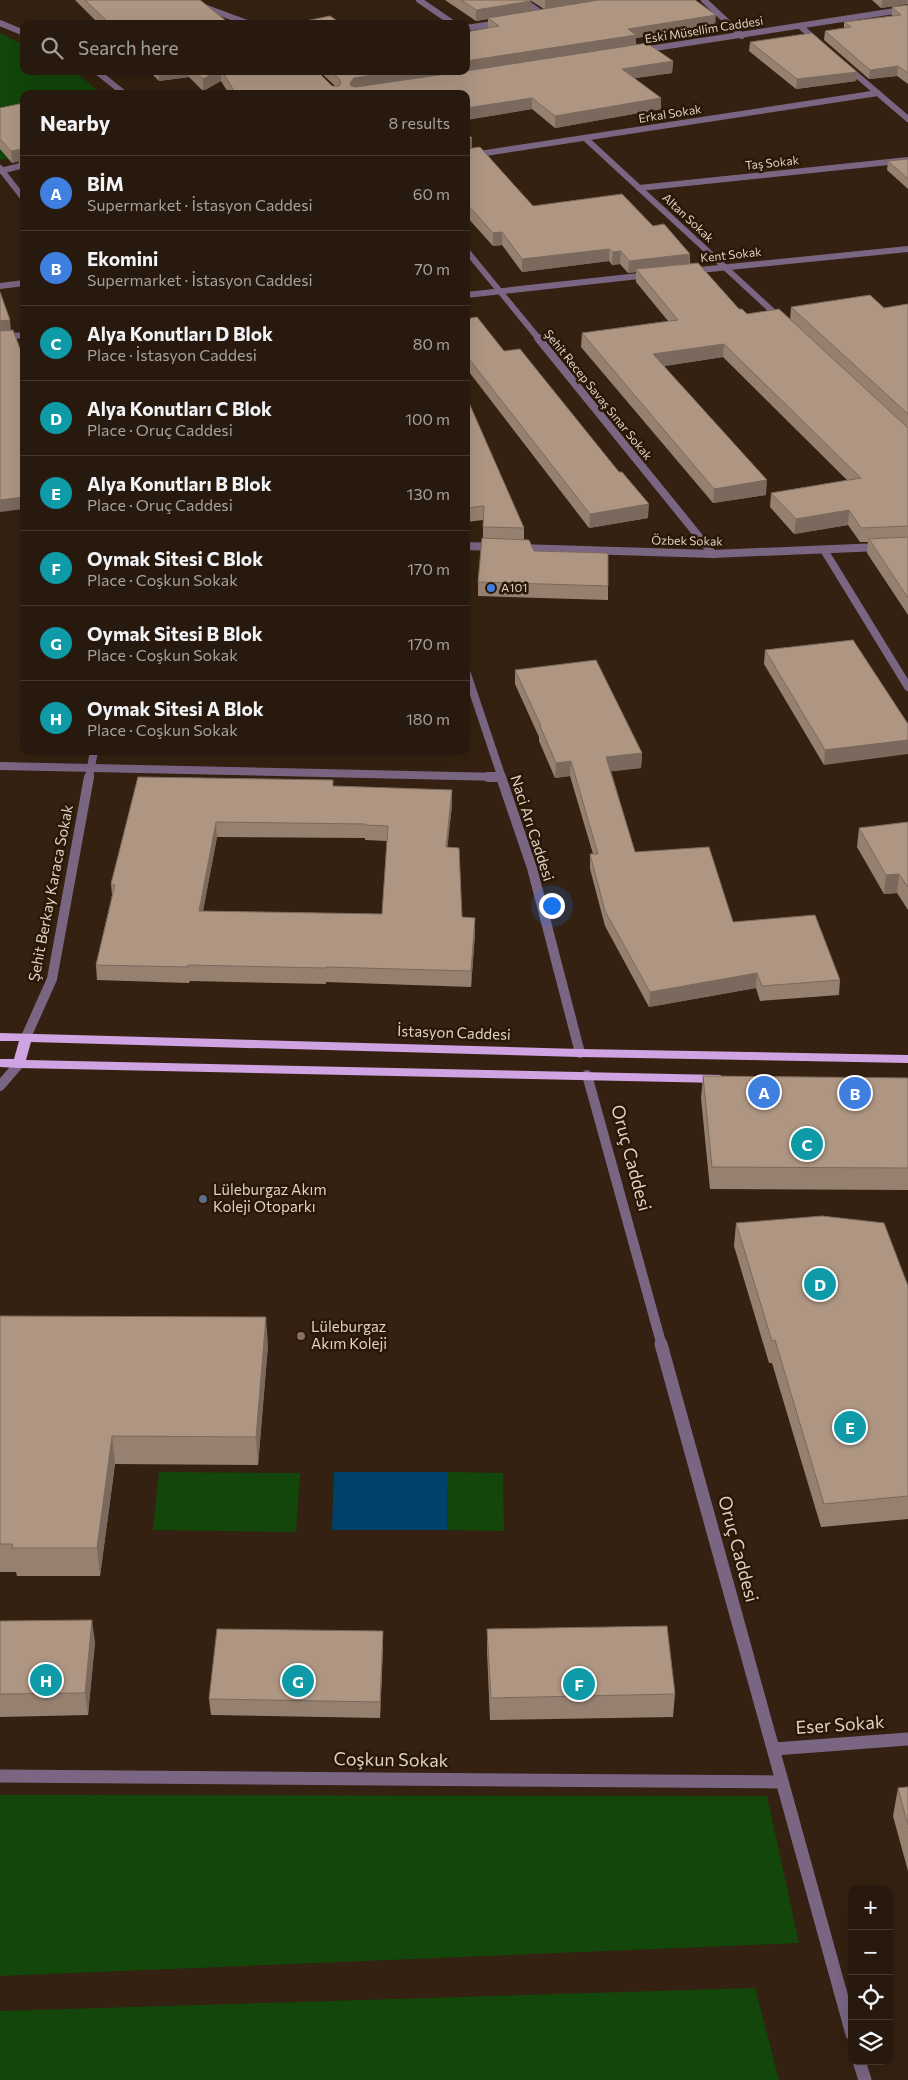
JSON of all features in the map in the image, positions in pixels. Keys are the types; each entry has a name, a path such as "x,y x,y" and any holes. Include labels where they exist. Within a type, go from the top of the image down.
{"main road":[{"name":"İstasyon Caddesi","path":"0,1037 580,1053 908,1059"},
{"path":"19,1064 26,1038"},
{"path":"580,1053 587,1075"},
{"path":"0,1063 729,1079"}],"street":[{"path":"185,0 239,20"},
{"path":"419,0 448,20"},
{"path":"522,0 545,16"},
{"path":"704,0 742,36"},
{"name":"Eski Müsellim Caddesi","path":"638,51 908,9"},
{"path":"535,17 554,14"},
{"path":"470,27 505,22"},
{"path":"0,23 20,31"},
{"path":"800,26 827,50"},
{"path":"842,62 908,119"},
{"path":"101,75 120,90"},
{"name":"Erkal Sokak","path":"470,155 878,93"},
{"name":"Altan Sokak","path":"585,138 784,322"},
{"name":"Taş Sokak","path":"639,188 908,160"},
{"path":"20,167 1,170 20,194"},
{"name":"Kent Sokak","path":"686,271 908,249"},
{"name":"Şehit Recep Savaş Sınar Sokak","path":"470,255 712,554"},
{"path":"470,295 656,274"},
{"path":"0,286 20,284"},
{"path":"0,337 20,335"},
{"name":"Özbek Sokak","path":"470,546 712,554 889,547"},
{"path":"824,550 908,687"},
{"name":"Naci Arı Caddesi","path":"470,684 532,868 580,1053"},
{"name":"Şehit Berkay Karaca Sokak","path":"26,1038 52,978 93,755"},
{"path":"0,766 501,777"},
{"path":"0,1086 19,1064"},
{"name":"Oruç Caddesi","path":"587,1075 848,2020"},
{"name":"Eser Sokak","path":"774,1749 908,1740"},
{"name":"Coşkun Sokak","path":"0,1776 782,1782"},
{"path":"860,2065 864,2080"}],"green space":[{"path":"0,33 20,43 20,75 79,75 97,90 20,90 20,156 0,160"},
{"path":"159,1472 300,1473 296,1532 153,1530"},
{"path":"448,1472 503,1473 504,1531 447,1530"},
{"path":"0,1795 767,1796 799,1943 0,1976"},
{"path":"755,1988 779,2080 0,2080 0,2011"}],"water":[{"path":"334,1472 448,1472 447,1530 332,1530"}],"building":[{"path":"85,0 200,0 225,20 106,20"},
{"path":"461,0 530,0 531,1 476,10"},
{"path":"599,0 695,0 716,15 628,29 636,35 470,60 470,31 499,26 488,18"},
{"path":"908,5 908,73 898,66 870,70 825,31 851,27 844,22 901,15 892,7"},
{"path":"330,16 336,20 310,20"},
{"path":"812,33 857,72 797,79 750,42"},
{"path":"647,43 673,61 622,69 661,98 555,116 532,98 470,107 470,90 234,90 224,75 321,75 332,86 339,86 341,83 335,75 372,75 354,78 350,83 351,86 356,87 438,75 470,75 470,70"},
{"path":"198,75 210,75 203,79"},
{"path":"20,104 20,150 11,151 0,139 0,108"},
{"path":"480,147 533,206 622,194 653,226 664,224 690,254 629,261 621,251 613,252 609,249 522,259 502,232 493,233 470,207 470,148"},
{"path":"908,159 908,179 888,161"},
{"path":"698,263 739,309 742,309 747,314 779,309 908,428 908,526 861,528 849,510 796,519 771,493 861,478 724,344 653,354 767,480 714,489 582,333 678,320 636,269"},
{"path":"0,292 10,320 0,321"},
{"path":"870,295 884,308 908,304 908,414 791,307"},
{"path":"477,317 504,351 520,349 619,472 622,472 649,504 590,514 470,360 470,318"},
{"path":"13,330 20,348 20,498 0,500 0,331"},
{"path":"470,405 524,528 483,527 484,506 470,508"},
{"path":"908,537 908,598 869,539"},
{"path":"482,538 529,540 534,551 608,553 608,586 478,582"},
{"path":"853,640 908,724 908,740 825,750 765,650"},
{"path":"596,660 642,753 606,757 635,852 709,847 733,922 815,915 840,980 762,986 757,973 650,992 605,911 590,854 598,854 571,761 556,763 515,670"},
{"path":"138,777 333,780 333,786 452,790 446,847 459,848 462,917 475,918 471,971 326,967 96,965 115,885 111,884","holes":["216,822 388,826 382,914 199,911"]},
{"path":"908,822 908,887 899,874 886,875 859,828"},
{"path":"703,1076 908,1078 908,1168 712,1167"},
{"path":"822,1216 884,1223 908,1286 908,1496 824,1504 775,1340 772,1341 736,1223"},
{"path":"0,1316 266,1317 256,1437 112,1436 97,1548 12,1548 13,1544 0,1544"},
{"path":"92,1620 85,1693 0,1694 0,1621"},
{"path":"667,1626 675,1694 491,1698 487,1629"},
{"path":"217,1629 383,1631 380,1702 209,1699"},
{"path":"908,1787 908,1825 898,1788"}],"place":[{"name":"A101","path":"491,588"},
{"name":"BİM","path":"764,1092"},
{"name":"Ekomini","path":"855,1093"},
{"name":"Alya Konutları D Blok","path":"807,1144"},
{"name":"Lüleburgaz Akım Koleji Otoparkı","path":"203,1199"},
{"name":"Alya Konutları C Blok","path":"820,1284"},
{"name":"Lüleburgaz Akım Koleji","path":"301,1336"},
{"name":"Alya Konutları B Blok","path":"850,1427"},
{"name":"Oymak Sitesi A Blok","path":"46,1680"},
{"name":"Oymak Sitesi B Blok","path":"298,1681"},
{"name":"Oymak Sitesi C Blok","path":"579,1684"}]}
